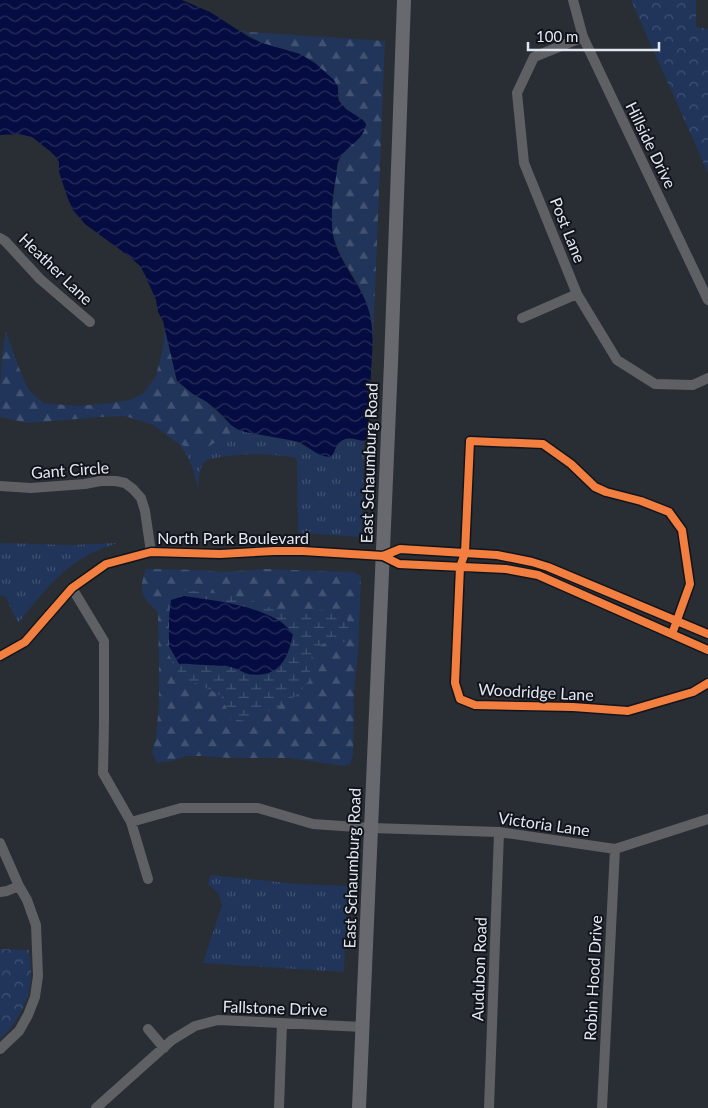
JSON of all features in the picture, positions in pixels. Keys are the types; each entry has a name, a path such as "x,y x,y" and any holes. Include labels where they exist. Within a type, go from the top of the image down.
{"main road":[{"name":"East Schaumburg Road","path":"359,1108 383,556 404,0"}],"street":[{"name":"Hillside Drive","path":"573,0 582,37 708,300"},
{"name":"Post Lane","path":"582,37 534,57 517,93 524,163 577,294 617,360 655,384 693,385 708,378"},
{"name":"Heather Lane","path":"0,238 40,279 90,322"},
{"path":"522,318 577,294"},
{"path":"460,567 465,554 470,441 543,444 571,464 595,487 670,512 682,530 690,584 672,634"},
{"name":"Gant Circle","path":"0,486 31,488 100,481 125,484 133,489 141,498 145,511 151,552"},
{"path":"383,556 400,549 497,555 540,564 708,634"},
{"name":"North Park Boulevard","path":"0,656 25,642 72,588 106,564 151,552 220,554 303,551 383,556"},
{"path":"383,556 399,564 506,569 538,575 708,650"},
{"name":"Woodridge Lane","path":"460,567 455,683 460,699 475,705 573,707 628,711 693,692 708,682"},
{"path":"72,588 104,641 102,774 131,822 148,879"},
{"name":"Victoria Lane","path":"131,822 181,808 258,808 312,824 499,832 615,849 708,819"},
{"name":"Audubon Road","path":"488,1108 499,832"},
{"path":"0,843 27,900 36,925 38,976 35,997 19,1031 0,1049"},
{"name":"Robin Hood Drive","path":"602,1108 615,849"},
{"path":"0,892 19,886"},
{"name":"Fallstone Drive","path":"98,1108 172,1040 196,1026 218,1020 363,1027"},
{"path":"279,1108 282,1023"},
{"path":"148,1029 164,1048"}],"green space":[{"path":"631,0 696,0 696,27 708,29 708,173"},
{"path":"240,30 385,41 373,341 367,305 359,286 343,260 334,238 332,225 332,205 338,164 349,147 361,137 363,120 344,108 338,94 338,87 315,63 300,54 262,43"},
{"path":"165,329 177,381 207,402 237,429 206,448 193,449 179,444 153,425 125,416 28,423 0,417 1,363 6,332 28,389 43,403 78,406 129,400 143,394 156,376 163,348"},
{"path":"235,428 245,432 295,441 307,448 334,453 342,440 349,438 364,441 362,537 298,533 297,458 256,454 225,456 208,460 200,469 198,489 192,465 179,444 193,449"},
{"path":"0,543 72,545 117,543 87,556 69,567 46,590 18,623 5,596 0,595"},
{"path":"146,569 223,572 266,569 353,572 361,576 358,650 354,691 353,756 350,764 344,766 289,758 201,756 186,756 172,761 157,763 152,752 156,738 159,704 158,612 148,602 143,593 142,583"},
{"path":"185,590 231,595 259,603 285,614 328,610 347,617 349,631 345,642 326,642 312,653 309,681 297,695 273,709 246,721 231,719 221,696 185,679 175,668 166,648 166,604 171,595"},
{"path":"211,875 298,884 347,886 344,972 203,963 222,905 218,893 208,884"},
{"path":"0,949 29,950 31,981 20,1013 0,1039"}],"water":[{"path":"0,0 182,0 210,12 249,37 262,43 300,54 315,63 334,80 338,87 339,101 346,109 366,124 362,135 346,150 338,163 332,218 336,247 364,297 372,324 367,439 364,441 350,438 343,440 337,445 331,457 321,455 295,441 245,432 231,425 207,402 177,381 163,321 158,312 156,300 140,266 85,224 73,210 59,172 59,162 51,152 32,137 19,134 0,135"},
{"path":"184,596 256,610 280,621 293,633 285,659 274,670 258,675 248,674 227,666 179,664 169,646 169,617 171,600"}],"cycle path":[{"path":"672,634 690,584 682,530 669,512 595,487 571,464 543,444 470,441 465,553 460,567 455,683 460,699 475,705 573,707 628,711 693,692 708,683"},
{"path":"0,656 25,642 72,588 106,564 151,552 220,554 303,551 383,556 400,549 497,555 548,567 708,634"},
{"path":"383,556 399,564 506,569 538,575 708,650"}]}
